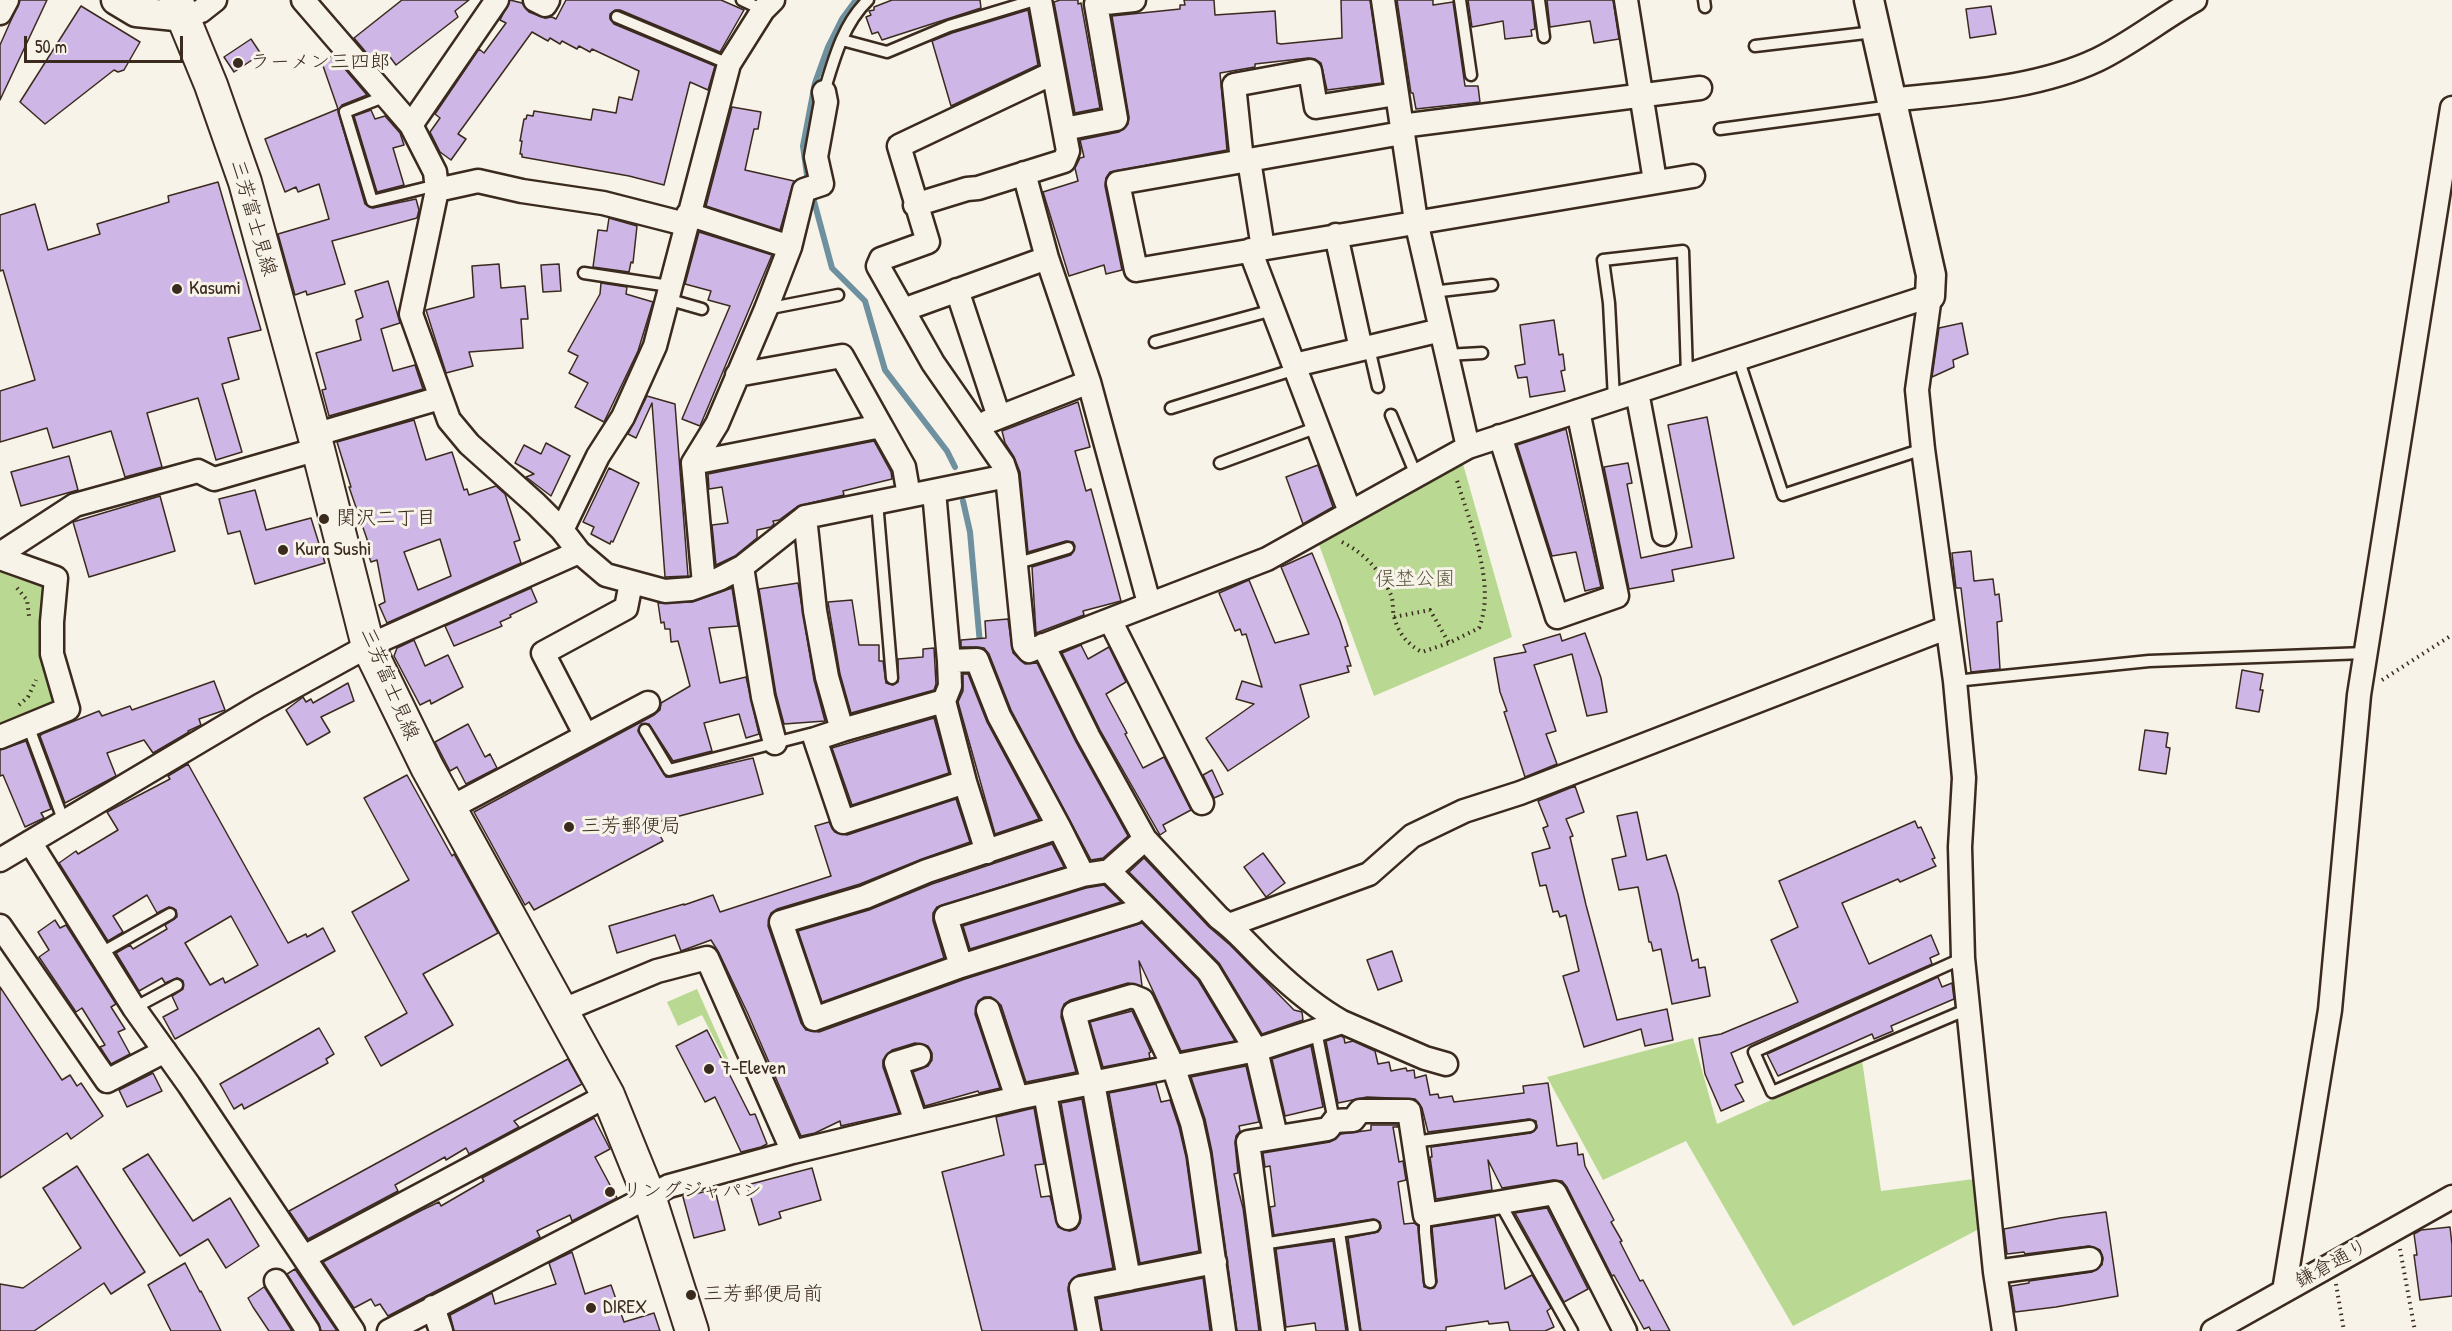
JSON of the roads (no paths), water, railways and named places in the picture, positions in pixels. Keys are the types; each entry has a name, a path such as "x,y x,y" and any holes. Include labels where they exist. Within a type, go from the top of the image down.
{"main road":[{"name":"三芳富士見線","path":"181,9 244,182 316,442 368,646 394,704 608,1095 649,1196 692,1331"}],"street":[{"path":"0,13 7,0"},
{"path":"116,0 136,12 181,9 201,11 215,0"},
{"path":"303,0 411,125 435,172 437,188 411,315 449,420 469,444 562,530 579,552 606,574 665,591 691,589 742,567 805,517 1007,476"},
{"path":"411,125 497,0"},
{"path":"535,0 545,5 548,0"},
{"path":"915,205 1064,161 1068,151 1040,0"},
{"path":"1064,129 1116,119 1096,4 1134,0"},
{"path":"1383,0 1416,221 1446,355 1459,451"},
{"path":"1626,0 1655,182"},
{"path":"1869,0 1931,275 1917,390 1946,628 1955,681 1964,778 1960,848 1963,958 1995,1272 2004,1331"},
{"path":"1891,103 2018,84 2061,75 2098,59 2195,0"},
{"path":"562,530 598,456 623,417 655,346 686,219 729,64 768,5"},
{"path":"1350,512 1273,310 1257,249 1234,85 1310,71 1316,107 1396,94"},
{"path":"1053,73 899,146 928,242 881,259 878,266 933,363 1003,464 1007,476 1024,645 1029,651 1149,603 1268,560 1459,451 1687,374 1930,296"},
{"path":"1693,176 1136,270 1118,183 1401,130 1700,88"},
{"path":"704,584 693,463 717,424 766,309 790,247 804,190 822,184 816,157 826,102 824,92"},
{"path":"2284,1291 2330,1010 2359,695 2452,108"},
{"path":"1023,173 1047,258 1089,382 1149,603"},
{"path":"437,188 478,181 522,191 603,203 686,219 790,247"},
{"path":"1336,235 1365,349"},
{"path":"903,310 1047,258"},
{"path":"957,290 999,417"},
{"path":"1295,367 1441,330"},
{"path":"737,375 842,356 904,467 909,496"},
{"path":"976,428 1089,382"},
{"path":"1637,392 1664,534"},
{"path":"0,556 75,505 198,471 214,479 440,398"},
{"path":"1500,436 1557,617 1617,596 1578,411"},
{"path":"693,463 881,426"},
{"path":"933,491 949,661 950,686 944,701 965,782 987,852"},
{"path":"805,517 823,655 842,730"},
{"path":"0,860 259,706 368,646 579,552"},
{"path":"0,556 56,578 52,654 68,709 0,737"},
{"path":"742,567 763,697 775,743"},
{"path":"586,736 543,653 626,608 631,583"},
{"path":"1110,620 1202,803"},
{"path":"1229,926 1369,874 1412,836 1464,811 1520,793 1946,628"},
{"path":"1043,645 1088,736 1144,839 1219,918 1313,1004 1342,1022 1425,1058 1446,1064"},
{"path":"949,661 977,660 999,716 1083,875"},
{"path":"944,701 815,739 843,822 965,782"},
{"path":"450,808 648,703"},
{"path":"1059,827 927,871 865,897 781,922 814,1019 961,966 1134,912 1142,904"},
{"path":"961,966 946,917 1083,875 1109,871 1144,839"},
{"path":"30,842 134,1008 353,1331"},
{"path":"1109,871 1209,972 1256,1050 1276,1136"},
{"path":"0,926 107,1081 165,1051"},
{"path":"561,1011 657,971 707,958 793,1152"},
{"path":"1129,1279 1093,1083 1074,1012 1132,996 1142,1000 1173,1066 1192,1123 1199,1155 1224,1331"},
{"path":"988,1010 1017,1098"},
{"path":"389,1331 669,1186 793,1152 1017,1098 1256,1050 1342,1022"},
{"path":"916,1122 896,1063 920,1056"},
{"path":"1045,1093 1068,1218"},
{"path":"304,1257 608,1095"},
{"path":"1273,1331 1248,1142 1328,1129 1334,1121 1353,1120 1360,1112 1409,1111 1425,1215 1555,1193 1624,1331"},
{"name":"鎌倉通り","path":"2213,1331 2452,1197"},
{"path":"1995,1272 2090,1258"},
{"path":"1089,1331 1081,1288 1215,1262"},
{"path":"276,1281 308,1331"},
{"path":"433,1307 441,1331"}],"lane":[{"path":"741,0 768,5"},
{"path":"824,92 842,40 852,19 868,0"},
{"path":"842,40 886,52 949,26 1035,0"},
{"path":"1460,0 1470,75"},
{"path":"1539,0 1544,37"},
{"path":"617,17 729,64"},
{"path":"1755,46 1876,32"},
{"path":"386,96 345,112 372,201 437,188"},
{"path":"1720,129 1891,103"},
{"path":"1614,400 1609,303 1603,260 1683,251 1687,374"},
{"path":"584,273 668,292 702,309"},
{"path":"1432,292 1492,285"},
{"path":"766,309 838,295"},
{"path":"1155,342 1273,310"},
{"path":"1365,349 1378,387"},
{"path":"1446,355 1482,353"},
{"path":"1738,358 1783,495 1923,449"},
{"path":"1171,408 1295,367"},
{"path":"1391,415 1416,475"},
{"path":"1220,463 1318,427"},
{"path":"877,501 892,678"},
{"path":"1015,564 1068,548"},
{"path":"1955,681 2149,661 2365,653"},
{"path":"645,730 669,770 810,734 815,739"},
{"path":"32,736 64,822"},
{"path":"101,953 170,914"},
{"path":"1963,958 1754,1052 1772,1092 1969,1009"},
{"path":"134,1008 177,985"},
{"path":"1316,1031 1334,1121"},
{"path":"1414,1142 1530,1126"},
{"path":"1500,1203 1572,1331"},
{"path":"1425,1215 1430,1282"},
{"path":"1262,1244 1374,1227"},
{"path":"1339,1232 1354,1331"}],"waterway":[{"path":"856,0 842,19 828,47 815,83 803,146 807,175 832,268 865,301 885,370 947,451 955,467"},
{"path":"963,501 970,532 980,644"}],"place":[{"name":"ラーメン三四郎","path":"238,63"},
{"name":"Kasumi","path":"177,289"},
{"name":"関沢二丁目","path":"324,519"},
{"name":"Kura Sushi","path":"283,550"},
{"name":"三芳郵便局","path":"569,827"},
{"name":"7-Eleven","path":"709,1069"},
{"name":"リングジャパン","path":"610,1192"},
{"name":"三芳郵便局前","path":"691,1295"},
{"name":"DIREX","path":"591,1308"}],"park label":[{"name":"俣埜公園","path":"1415,580"}]}
